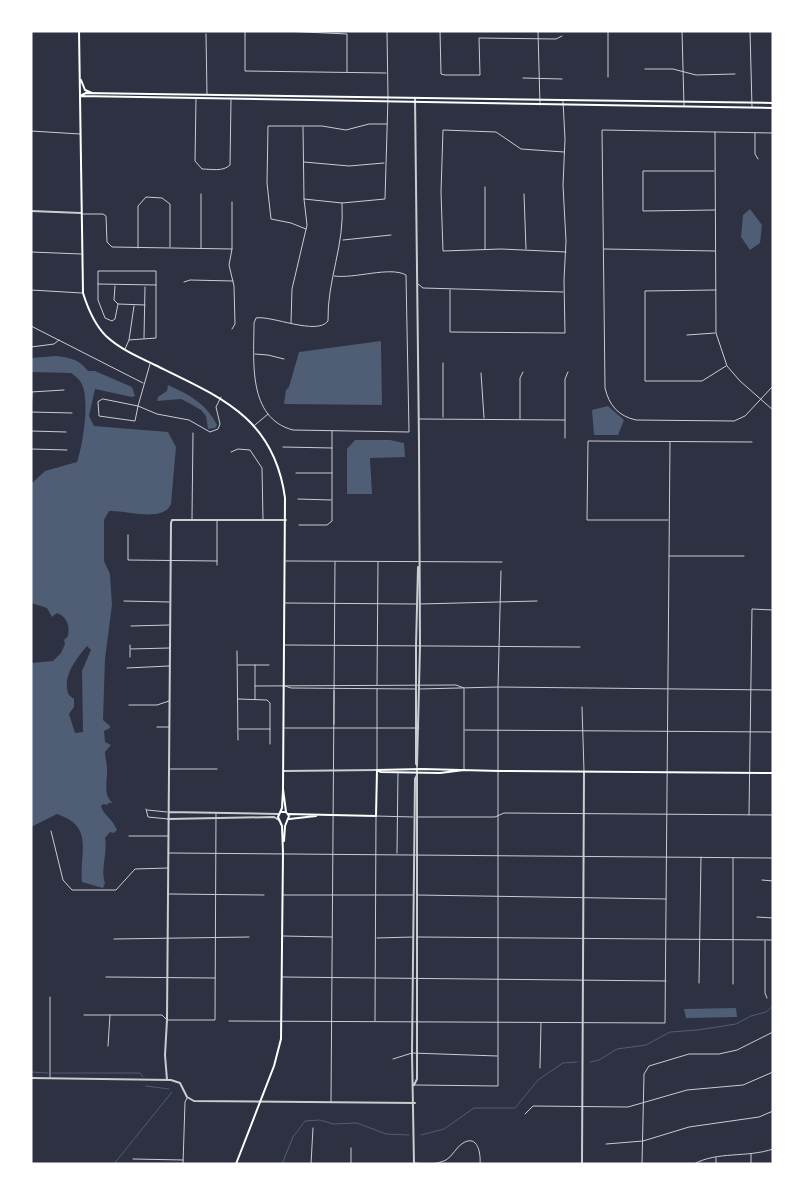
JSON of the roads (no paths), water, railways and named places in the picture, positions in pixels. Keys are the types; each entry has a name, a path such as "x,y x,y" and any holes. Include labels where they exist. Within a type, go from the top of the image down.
{"main road":[{"path":"79,31 83,293 97,324 106,335 125,349 221,397 256,425 271,448 281,474 286,520 284,789 288,820 283,842"},
{"path":"80,77 85,90 94,93"},
{"path":"80,96 94,93 773,103"},
{"path":"80,96 540,106 773,108"},
{"path":"377,770 398,772 417,770"},
{"path":"377,770 773,773"},
{"path":"279,814 376,816 377,770"},
{"path":"236,1164 261,1102 278,1052 282,1020 283,895 283,842 279,814 284,789"},
{"path":"279,820 318,816"}],"street":[{"path":"245,31 246,71 387,73"},
{"path":"284,31 347,34 347,73"},
{"path":"304,199 342,203 385,199 384,163 388,103 387,31"},
{"path":"440,31 441,74 445,75 480,75 479,38 556,39 562,36"},
{"path":"538,31 540,106"},
{"path":"608,31 608,76"},
{"path":"682,31 684,107"},
{"path":"750,31 752,108"},
{"path":"206,34 207,95"},
{"path":"645,69 672,69 696,75 735,74"},
{"path":"523,78 562,78"},
{"path":"414,98 419,419 419,566 415,685 417,689 417,770 415,779 419,854 413,978 414,1164 441,1163 448,1159 465,1142 478,1145 481,1151 480,1164"},
{"path":"196,99 195,161 202,169 217,170 225,169 230,164 231,100"},
{"path":"450,290 450,332 565,333 564,292 566,252 563,185 565,152 563,101"},
{"path":"306,229 292,223 271,219 267,183 266,128 271,126 303,126 346,130 370,124 387,124"},
{"path":"291,324 292,289 306,229 303,126"},
{"path":"565,152 521,150 496,132 443,130 441,192 443,251 526,250 566,252"},
{"path":"773,133 602,130 605,388 607,397 617,411 636,420 734,421 745,416 773,386"},
{"path":"31,131 81,134"},
{"path":"715,132 716,333 727,366 773,410"},
{"path":"755,132 758,159"},
{"path":"304,162 349,166 384,163"},
{"path":"715,170 643,171 643,211 715,210"},
{"path":"485,187 485,250"},
{"path":"201,194 201,248"},
{"path":"524,194 526,250"},
{"path":"138,248 138,206 146,198 162,198 170,204 170,248"},
{"path":"232,202 232,249 229,265 233,281 235,324 232,329"},
{"path":"334,276 354,277 380,273 406,275 409,432 293,430 284,428 269,413 256,390 254,323 256,318 260,317 291,324 326,324 327,301 342,240 342,203"},
{"path":"31,211 103,214 106,216 109,246 232,249"},
{"path":"342,240 391,235"},
{"path":"604,250 716,251"},
{"path":"31,252 82,254"},
{"path":"118,304 114,320 105,318 98,300 98,271 156,271 156,338 129,340"},
{"path":"184,282 233,281"},
{"path":"98,284 157,285"},
{"path":"418,284 422,288 450,290 564,292"},
{"path":"115,285 114,300 118,304 146,305"},
{"path":"144,340 145,286"},
{"path":"31,290 83,293"},
{"path":"716,290 645,290 645,381 702,380 727,366"},
{"path":"125,349 129,340 134,306"},
{"path":"31,326 143,384"},
{"path":"688,335 716,333"},
{"path":"31,347 54,344 59,340"},
{"path":"254,354 284,359"},
{"path":"150,363 143,384 138,406 135,420 98,414 100,400 138,406 157,414 189,420 210,432 218,429 220,424 216,408 221,397"},
{"path":"443,363 444,418"},
{"path":"520,420 520,378 523,372"},
{"path":"565,438 565,379 568,372"},
{"path":"481,373 484,419"},
{"path":"31,415 32,392 64,390"},
{"path":"31,412 72,412"},
{"path":"256,425 269,413"},
{"path":"419,419 565,420"},
{"path":"299,525 329,525 332,521 332,430"},
{"path":"31,431 66,432"},
{"path":"192,520 193,433"},
{"path":"669,520 588,520 588,441 752,442"},
{"path":"230,1021 665,1023 670,442"},
{"path":"283,447 333,448"},
{"path":"31,449 67,450"},
{"path":"231,452 238,449 250,450 262,468 263,520"},
{"path":"772,587 773,457"},
{"path":"296,473 332,473"},
{"path":"298,499 332,500"},
{"path":"217,519 217,565"},
{"path":"167,1080 165,1055 169,868 169,648 172,520 286,520"},
{"path":"128,535 128,560 217,562"},
{"path":"669,556 744,556"},
{"path":"286,561 502,562"},
{"path":"331,1103 335,562"},
{"path":"284,771 334,772 377,770 378,562"},
{"path":"414,1085 498,1086 497,979 500,731 498,687 501,570"},
{"path":"124,601 170,602"},
{"path":"284,603 418,604 537,601"},
{"path":"417,689 419,685 420,646 418,604"},
{"path":"749,815 752,610 773,610"},
{"path":"131,626 170,625"},
{"path":"284,644 580,647"},
{"path":"130,645 130,657"},
{"path":"130,650 169,648"},
{"path":"237,652 238,740"},
{"path":"237,665 269,665"},
{"path":"255,665 255,699"},
{"path":"127,668 170,666"},
{"path":"255,686 334,684 417,689 498,687 773,690"},
{"path":"284,686 291,688 334,689 377,686 456,685 464,688"},
{"path":"464,688 464,770"},
{"path":"238,700 267,700 270,703 270,744"},
{"path":"129,705 157,705 170,701"},
{"path":"582,708 584,731 582,1164"},
{"path":"157,727 170,727"},
{"path":"284,728 417,728"},
{"path":"238,729 270,729"},
{"path":"465,730 773,732"},
{"path":"169,769 217,769"},
{"path":"397,854 398,772"},
{"path":"279,814 168,812 146,809 148,817 152,819 216,820 274,817 279,820"},
{"path":"84,1015 162,1015 167,1020 215,1020 216,812"},
{"path":"375,1021 376,816 499,816 504,813 773,815"},
{"path":"414,1085 417,1079 418,1021 414,895 417,817"},
{"path":"51,831 63,880 72,890 113,891 120,888 134,870 169,868"},
{"path":"129,836 168,836"},
{"path":"169,853 773,858"},
{"path":"699,983 701,857"},
{"path":"732,984 733,857"},
{"path":"762,880 773,881"},
{"path":"168,894 264,895"},
{"path":"283,895 666,899"},
{"path":"757,917 773,918"},
{"path":"114,939 249,936"},
{"path":"282,936 333,937"},
{"path":"376,938 773,940"},
{"path":"765,940 765,993 767,998"},
{"path":"106,977 215,978"},
{"path":"282,977 666,981"},
{"path":"50,997 50,1078"},
{"path":"108,1046 110,1015"},
{"path":"540,1068 541,1022"},
{"path":"642,1164 645,1071 649,1066 688,1054 718,1054 737,1050 773,1032"},
{"path":"393,1059 412,1054 498,1056"},
{"path":"525,1114 533,1106 613,1108 643,1104 687,1090 743,1085 773,1072"},
{"path":"31,1078 167,1080 178,1082 187,1097 194,1101 414,1103"},
{"path":"184,1164 185,1102 187,1097"},
{"path":"606,1144 643,1141 689,1127 760,1117 773,1111"},
{"path":"311,1164 313,1128"},
{"path":"351,1148 351,1164"},
{"path":"694,1164 702,1159 773,1149"},
{"path":"751,1153 751,1164"},
{"path":"716,1157 716,1164"},
{"path":"133,1159 183,1160"}],"water":[{"path":"750,209 762,225 760,243 750,250 741,237 743,215"},
{"path":"381,341 382,405 284,404 286,390 289,387 299,352"},
{"path":"56,356 70,358 81,364 88,371 95,371 132,387 135,396 132,397 95,389 89,416 94,426 168,432 176,447 171,504 167,510 152,514 109,511 104,520 104,561 110,574 112,605 105,659 103,720 110,726 110,728 104,731 105,742 111,745 105,752 107,792 113,803 101,806 117,830 114,833 110,832 105,838 106,849 103,872 105,883 103,888 82,882 83,841 77,826 69,819 57,814 31,827 31,663 53,661 61,653 69,628 65,619 57,613 52,617 47,608 31,603 31,484 45,471 77,462 82,444 85,420 85,397 80,381 71,373 31,372 31,358","holes":["87,646 91,650 82,671 83,732 75,733 69,714 74,707 74,699 69,695 67,689 68,675"]},
{"path":"168,385 202,405 213,417 217,425 215,428 208,429 206,416 201,410 181,399 157,401 158,397 167,391"},
{"path":"608,406 624,420 618,435 594,435 592,410"},
{"path":"355,440 390,440 404,443 405,457 370,458 372,494 347,494 347,449"},
{"path":"736,1008 737,1017 686,1018 684,1009"}],"waterway":[{"path":"590,1062 599,1060 617,1049 646,1045 670,1032 736,1024 751,1016 766,1012 773,1006"},
{"path":"421,1135 444,1129 474,1108 515,1108 538,1080 563,1063 577,1062"},
{"path":"31,1072 48,1073"},
{"path":"52,1073 140,1073 143,1077"},
{"path":"146,1086 169,1089"},
{"path":"114,1164 172,1092"},
{"path":"282,1164 293,1137 305,1121 320,1120 333,1124 357,1123 386,1134 409,1135"}]}
